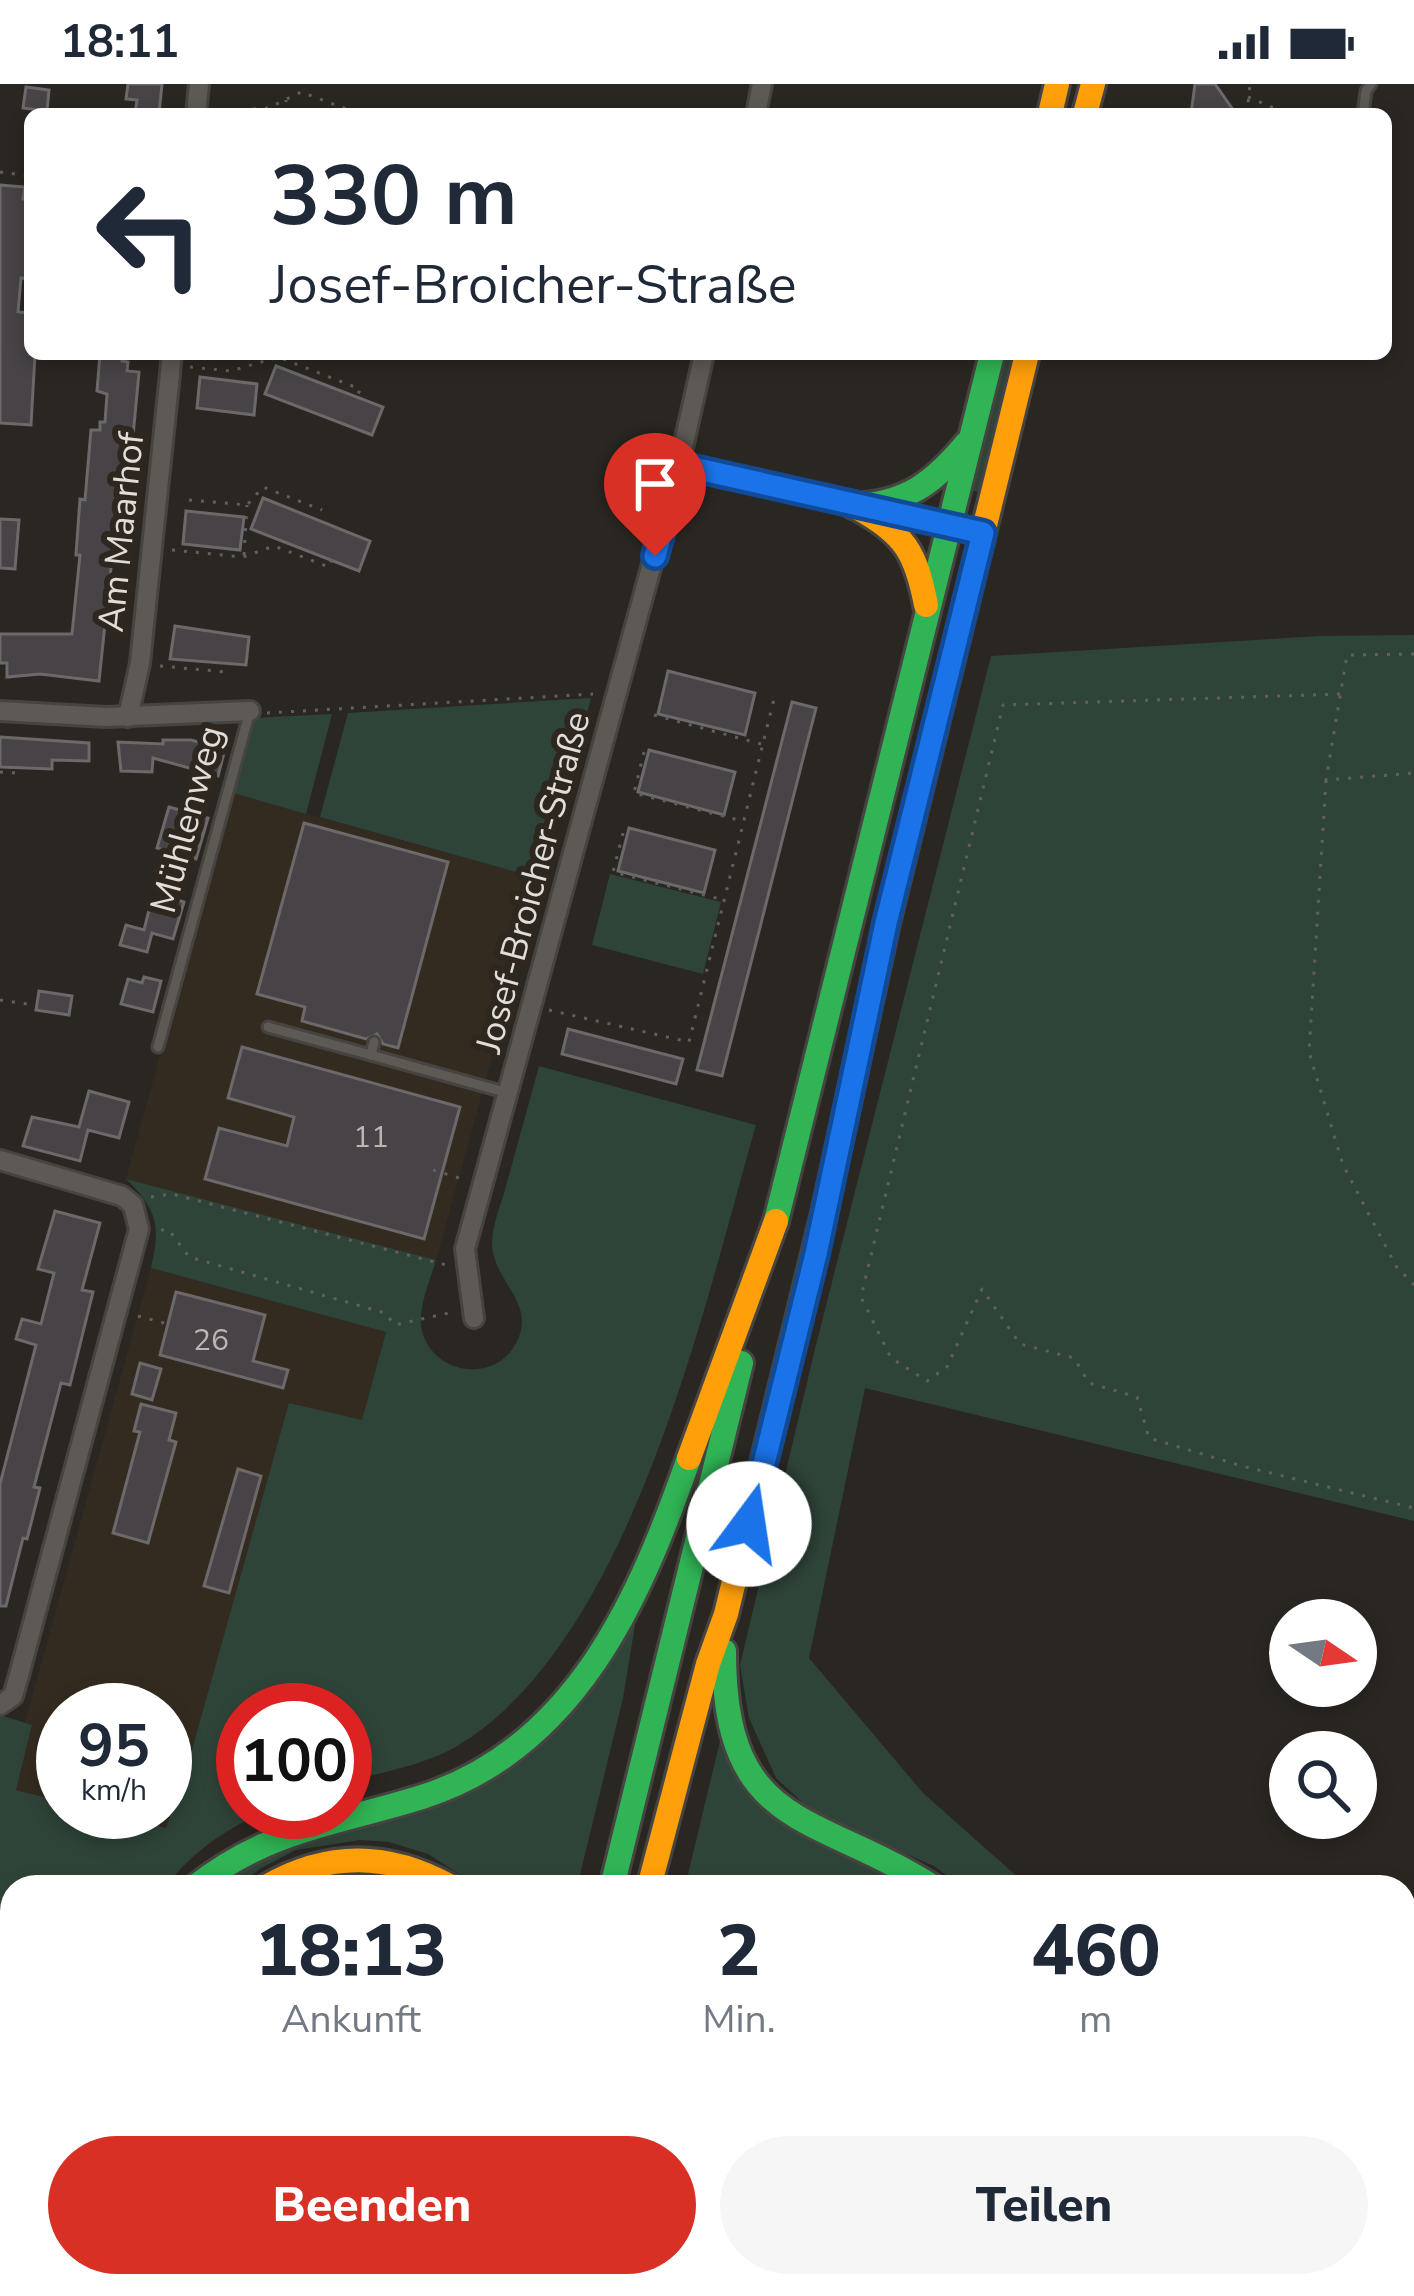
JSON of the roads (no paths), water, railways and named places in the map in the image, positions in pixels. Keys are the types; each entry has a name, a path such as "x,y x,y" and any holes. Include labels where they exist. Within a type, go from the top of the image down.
{"main road":[{"path":"615,1875 991,360"},
{"path":"652,1875 726,1614 825,1209 886,923 1026,360"},
{"path":"853,506 900,502 922,491 972,437"},
{"path":"853,506 898,531 908,542 927,614"},
{"path":"210,1875 268,1838 419,1798 487,1769 530,1738 570,1698 601,1657 648,1568 776,1221"},
{"path":"726,1614 726,1722 754,1780 800,1821 913,1875"},
{"path":"289,1875 306,1866 357,1858 402,1864 425,1875"}],"street":[{"name":"Am Maarhof","path":"128,716 140,663 171,360"},
{"name":"Josef-Broicher-Straße","path":"473,1313 465,1250 680,465 703,360"},
{"path":"680,465 983,533"},
{"name":"Mühlenweg","path":"0,711 128,716 250,711"},
{"path":"0,1160 108,1189 133,1205 139,1228 13,1696 0,1705"}],"lane":[{"name":"Mühlenweg","path":"158,1047 250,711"},
{"path":"268,1027 508,1093"},
{"path":"370,1055 374,1042"}]}
